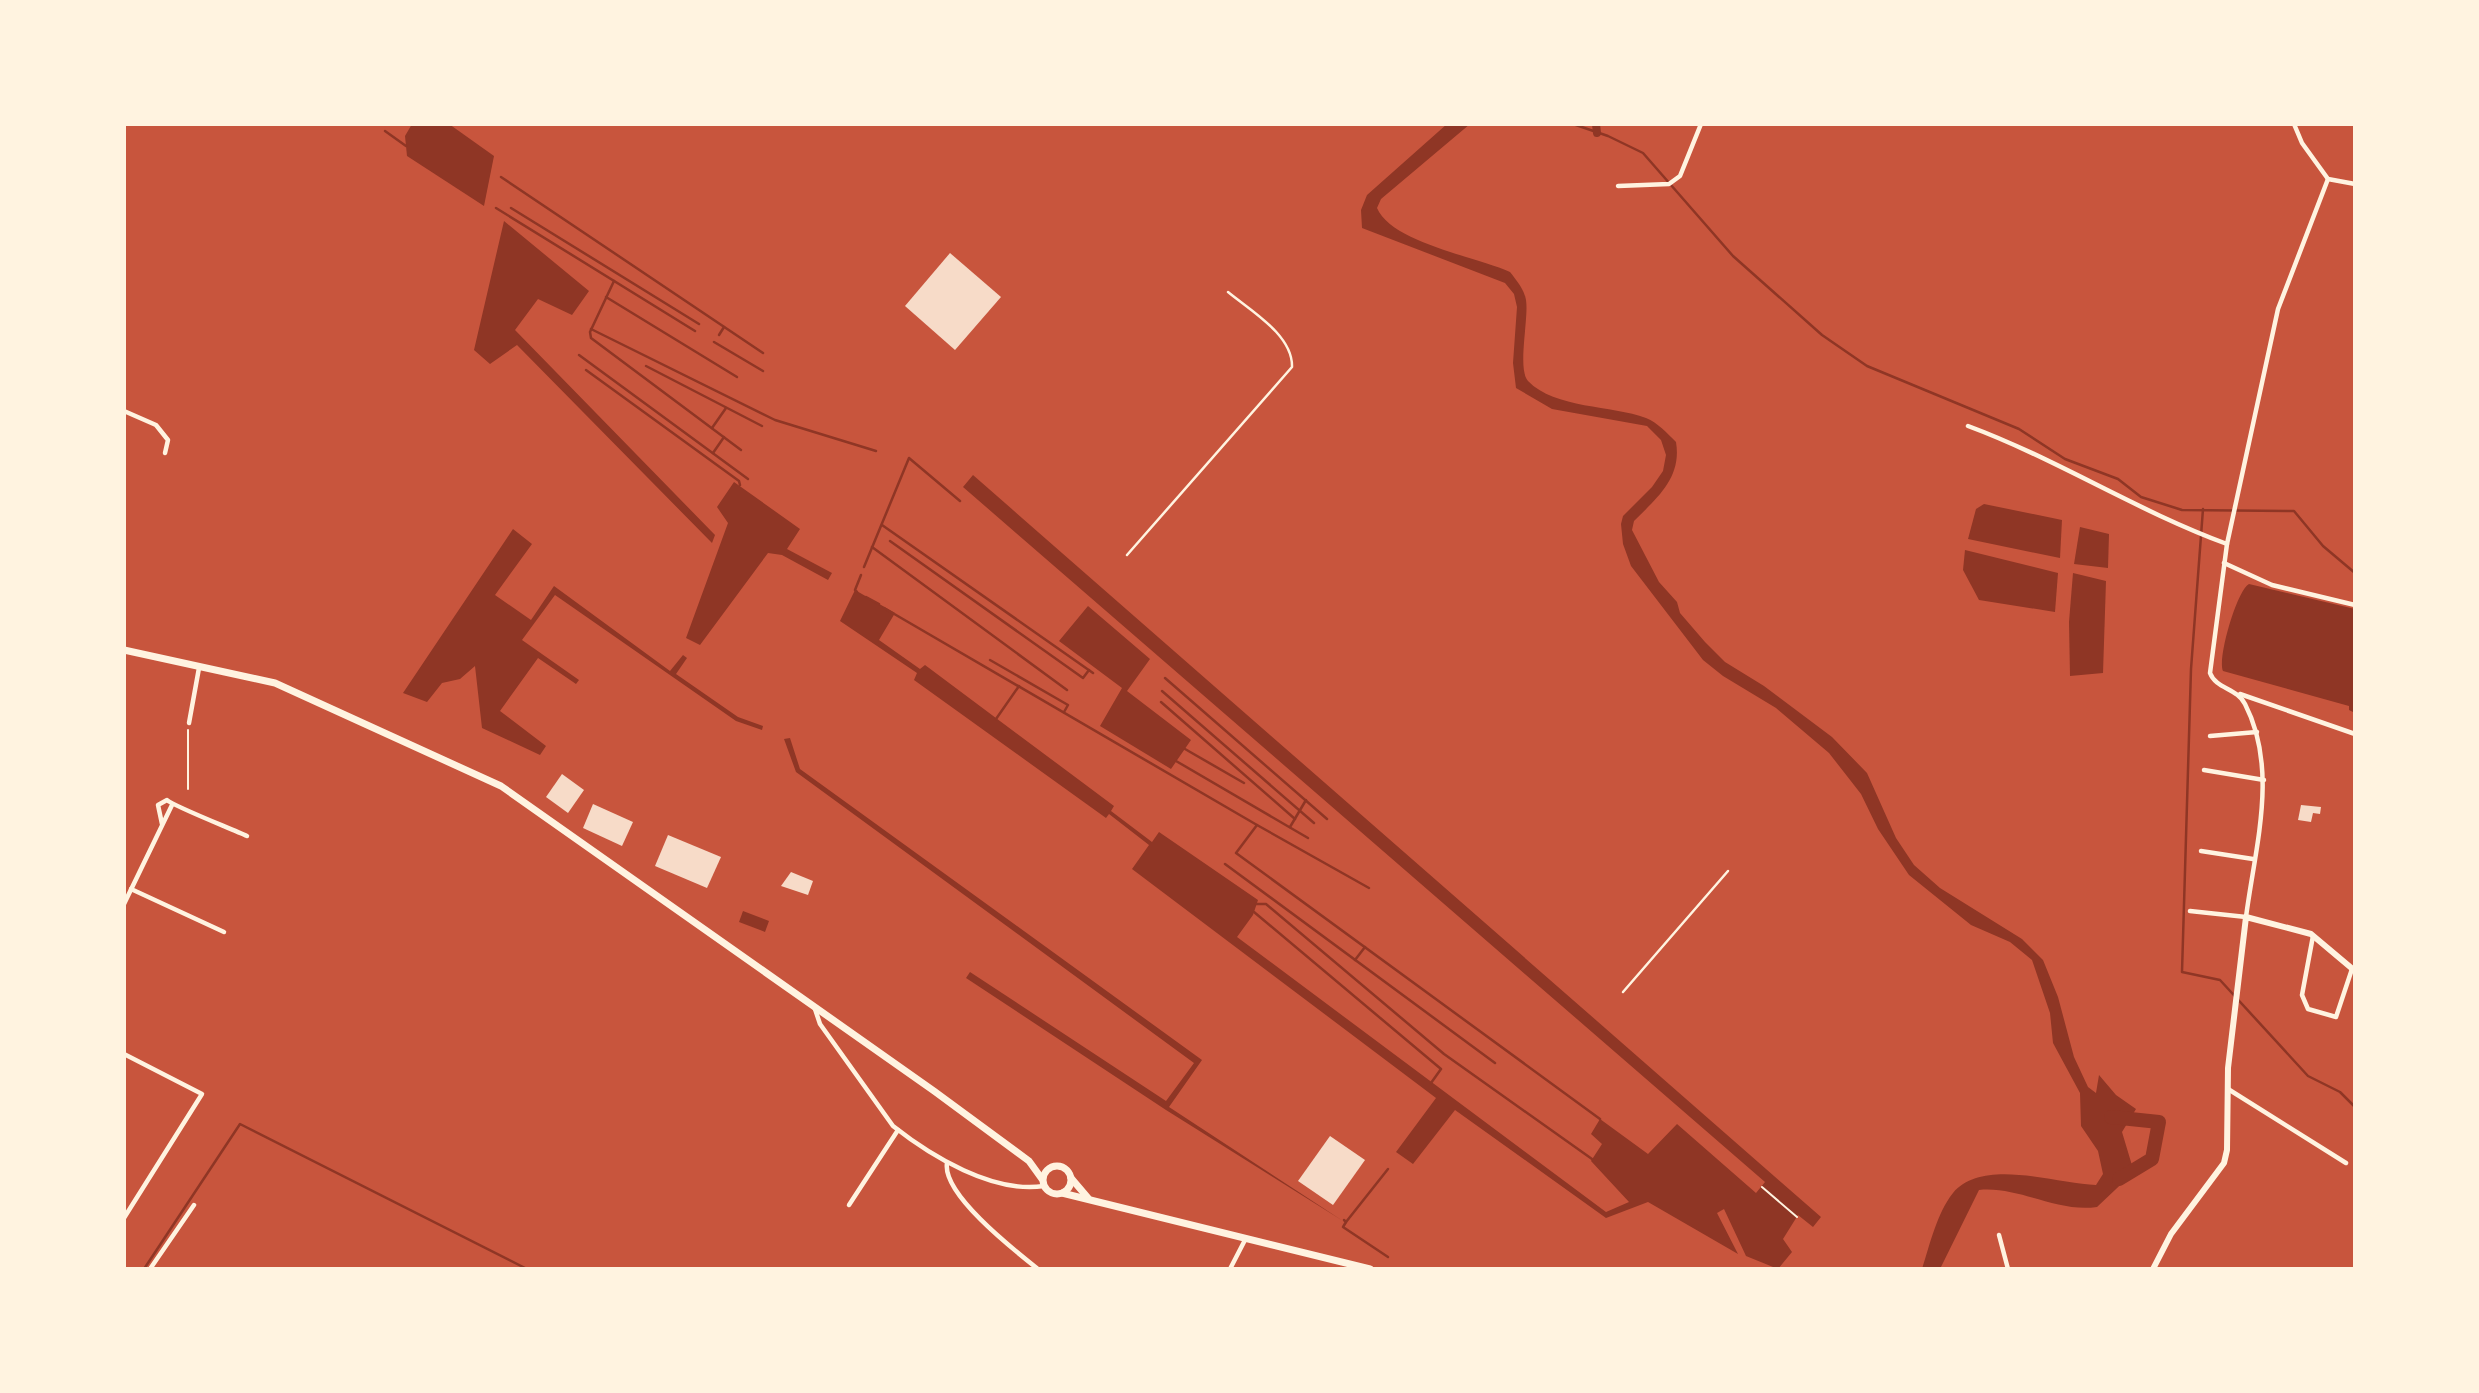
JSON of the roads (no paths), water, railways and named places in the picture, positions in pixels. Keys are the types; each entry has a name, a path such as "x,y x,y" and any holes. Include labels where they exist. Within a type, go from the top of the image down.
{"main road":[{"path":"124,650 199,668 259,677 501,786 608,858 1029,1161 1050,1192 1370,1269"},
{"path":"1029,1161 1067,1169 1080,1192 1091,1200"},
{"path":"1043,1183 1046,1171 1053,1166"},
{"path":"1062,1193 1069,1187 1071,1178"}],"street":[{"path":"1618,186 1670,184 1680,176 1701,124"},
{"path":"2294,124 2302,143 2328,179 2355,184"},
{"path":"2328,179 2278,309 2234,504 2210,673 2217,682 2238,694 2355,734"},
{"path":"124,411 161,428 168,440 165,453"},
{"path":"1968,426 2019,445 2161,517 2227,544"},
{"path":"2224,563 2272,585 2355,605"},
{"path":"189,723 199,668"},
{"path":"2153,1269 2171,1234 2224,1163 2227,1150 2227,1089 2235,1007 2264,779 2257,732 2238,694"},
{"path":"2210,736 2257,732"},
{"path":"2204,770 2264,779"},
{"path":"162,824 158,804 163,800 247,836"},
{"path":"124,904 172,805"},
{"path":"2201,851 2253,859"},
{"path":"131,888 224,932"},
{"path":"2190,911 2246,917 2313,935 2353,970 2336,1017 2308,1009 2302,996 2313,935"},
{"path":"815,1009 820,1024 898,1130 947,1163 977,1176 1027,1187 1043,1183"},
{"path":"124,1054 202,1094 124,1218"},
{"path":"2227,1089 2346,1163"},
{"path":"849,1205 898,1130"},
{"path":"947,1163 950,1181 968,1206 1038,1269"},
{"path":"150,1269 194,1205"},
{"path":"1999,1235 2008,1269"},
{"path":"1230,1269 1245,1240"}],"lane":[{"path":"1126,555 1292,367 1292,355 1283,339 1228,292"},
{"path":"1623,992 1728,872"}],"waterway":[{"path":"1573,124 1608,136 1643,153 1733,256 1822,335 1867,366 2019,429 2065,459 2118,479 2141,497 2182,510 2294,511 2323,546 2355,573"},
{"path":"1596,124 1597,133"},
{"path":"385,131 406,146"},
{"path":"501,177 763,353"},
{"path":"496,208 695,331"},
{"path":"511,208 699,324"},
{"path":"614,281 590,332 591,338 741,450"},
{"path":"606,297 737,377"},
{"path":"719,335 724,327"},
{"path":"591,329 775,420 876,451"},
{"path":"714,342 763,371"},
{"path":"579,355 748,479"},
{"path":"646,366 762,426"},
{"path":"586,370 739,481 740,485"},
{"path":"712,428 726,408"},
{"path":"713,453 724,437"},
{"path":"864,567 909,458 960,501"},
{"path":"2203,509 2191,669 2182,972 2220,980 2308,1076 2340,1092 2355,1107"},
{"path":"882,525 1093,673"},
{"path":"890,541 1083,678 1089,670"},
{"path":"872,547 1067,690"},
{"path":"857,592 855,590 861,575"},
{"path":"866,597 879,604"},
{"path":"884,608 1257,825 1236,853 1600,1119"},
{"path":"990,660 1068,705 1064,712"},
{"path":"1165,678 1327,819"},
{"path":"996,719 1019,686"},
{"path":"1162,691 1314,823"},
{"path":"1161,702 1295,819"},
{"path":"1185,749 1244,783"},
{"path":"1176,761 1308,838"},
{"path":"1290,827 1306,800"},
{"path":"1257,825 1369,888"},
{"path":"1225,864 1495,1063"},
{"path":"1256,904 1266,904 1444,1054 1592,1159"},
{"path":"1254,912 1441,1069 1431,1083"},
{"path":"1355,960 1365,947"},
{"path":"2111,1117 2159,1122 2152,1159 2119,1179"},
{"path":"144,1269 240,1124 527,1269"},
{"path":"1346,1222 1388,1169"},
{"path":"1344,1220 1346,1222 1343,1227 1388,1257"}]}
